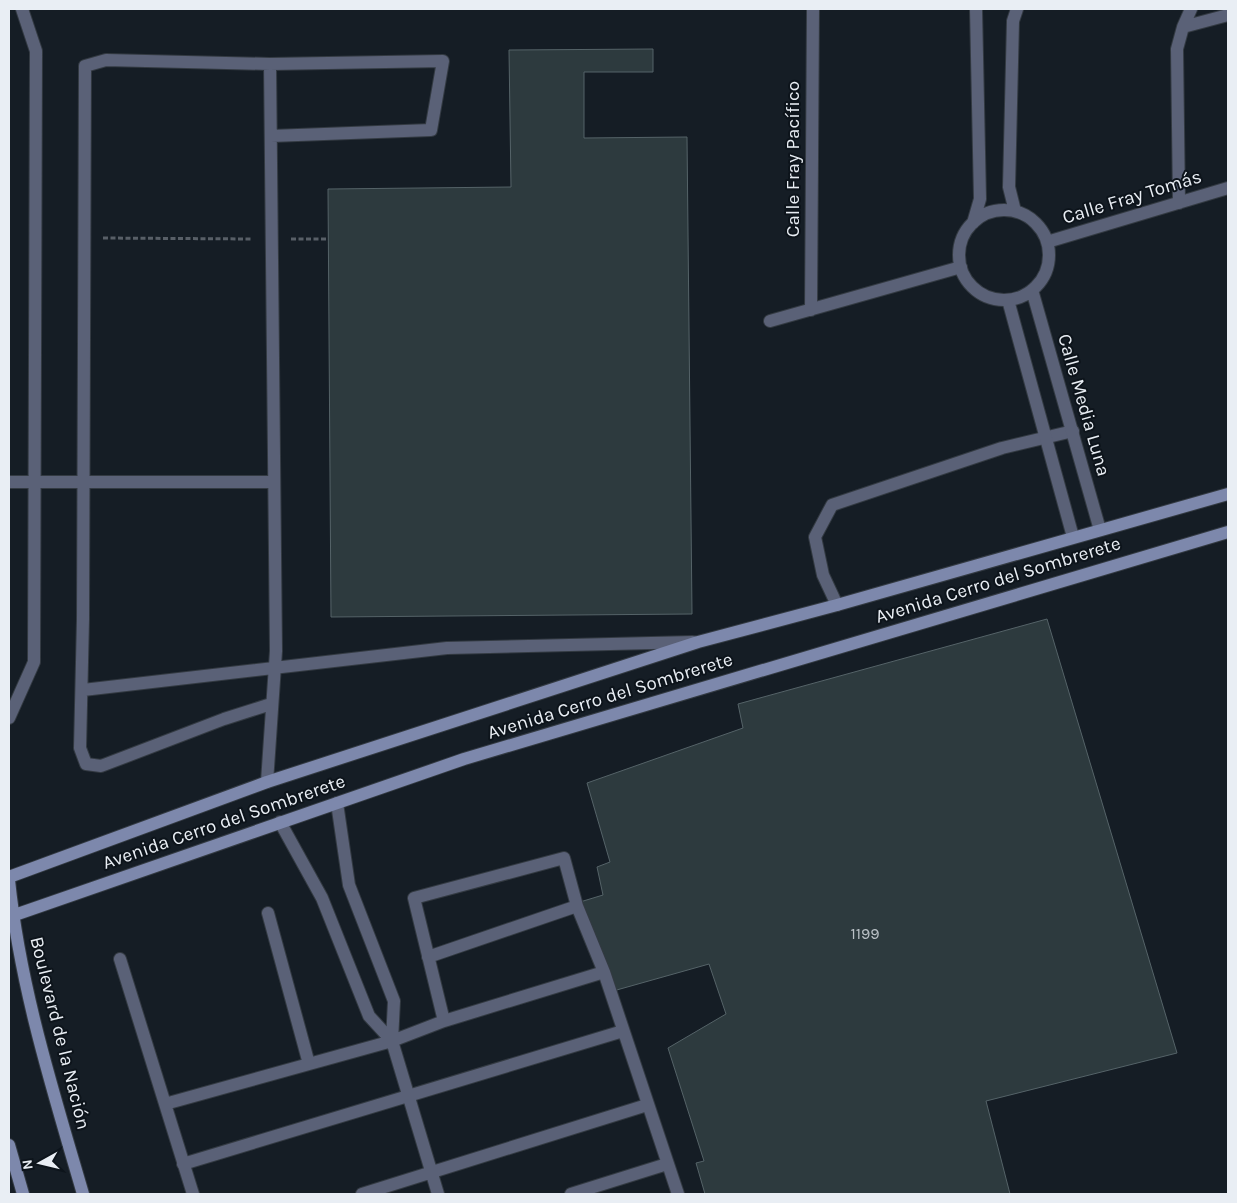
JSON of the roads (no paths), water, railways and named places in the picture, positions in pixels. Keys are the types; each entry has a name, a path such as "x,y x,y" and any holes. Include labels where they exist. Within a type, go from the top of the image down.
{"main road":[{"name":"Avenida Cerro del Sombrerete","path":"9,878 267,782 698,642 837,605 1228,494"},
{"name":"Avenida Cerro del Sombrerete","path":"10,916 464,759 1228,532"},
{"name":"Boulevard de la Nación","path":"9,878 10,916 37,1034 83,1194"},
{"path":"9,1145 23,1194"}],"street":[{"path":"9,718 34,662 36,51 22,9"},
{"name":"Calle Fray Pacífico","path":"811,310 813,9"},
{"path":"973,223 980,199 976,9"},
{"path":"1015,211 1009,187 1013,20 1017,9"},
{"path":"1179,203 1177,49 1183,27 1192,9"},
{"path":"1183,27 1228,15"},
{"path":"271,136 431,130 444,61 270,64 106,60 85,66 83,690 80,748 86,764 101,766 224,719 271,704"},
{"path":"267,782 275,668 270,64"},
{"name":"Calle Fray Tomás","path":"1047,242 1228,188"},
{"path":"1000,210 1015,211 1029,217 1040,228 1047,242 1048,264 1043,278 1032,290 1019,298 1008,300 993,299 979,292 968,281 961,267 960,252 964,236 973,223 985,214 1000,210"},
{"path":"770,321 961,267"},
{"name":"Calle Media Luna","path":"1032,290 1100,530"},
{"path":"1008,300 1073,537"},
{"path":"837,605 823,575 815,537 832,505 1002,448 1073,431"},
{"path":"9,482 274,482"},
{"path":"83,690 447,648 698,642"},
{"path":"337,803 349,885 394,1000 392,1041 438,1194"},
{"path":"280,822 322,898 369,1016 392,1041"},
{"path":"444,1022 414,898 564,858 577,906 604,972 678,1194"},
{"path":"428,957 577,906"},
{"path":"268,913 309,1064"},
{"path":"120,959 193,1194"},
{"path":"165,1104 392,1041 444,1022 604,972"},
{"path":"183,1164 623,1031"},
{"path":"362,1194 647,1105"},
{"path":"571,1194 668,1164"}]}
